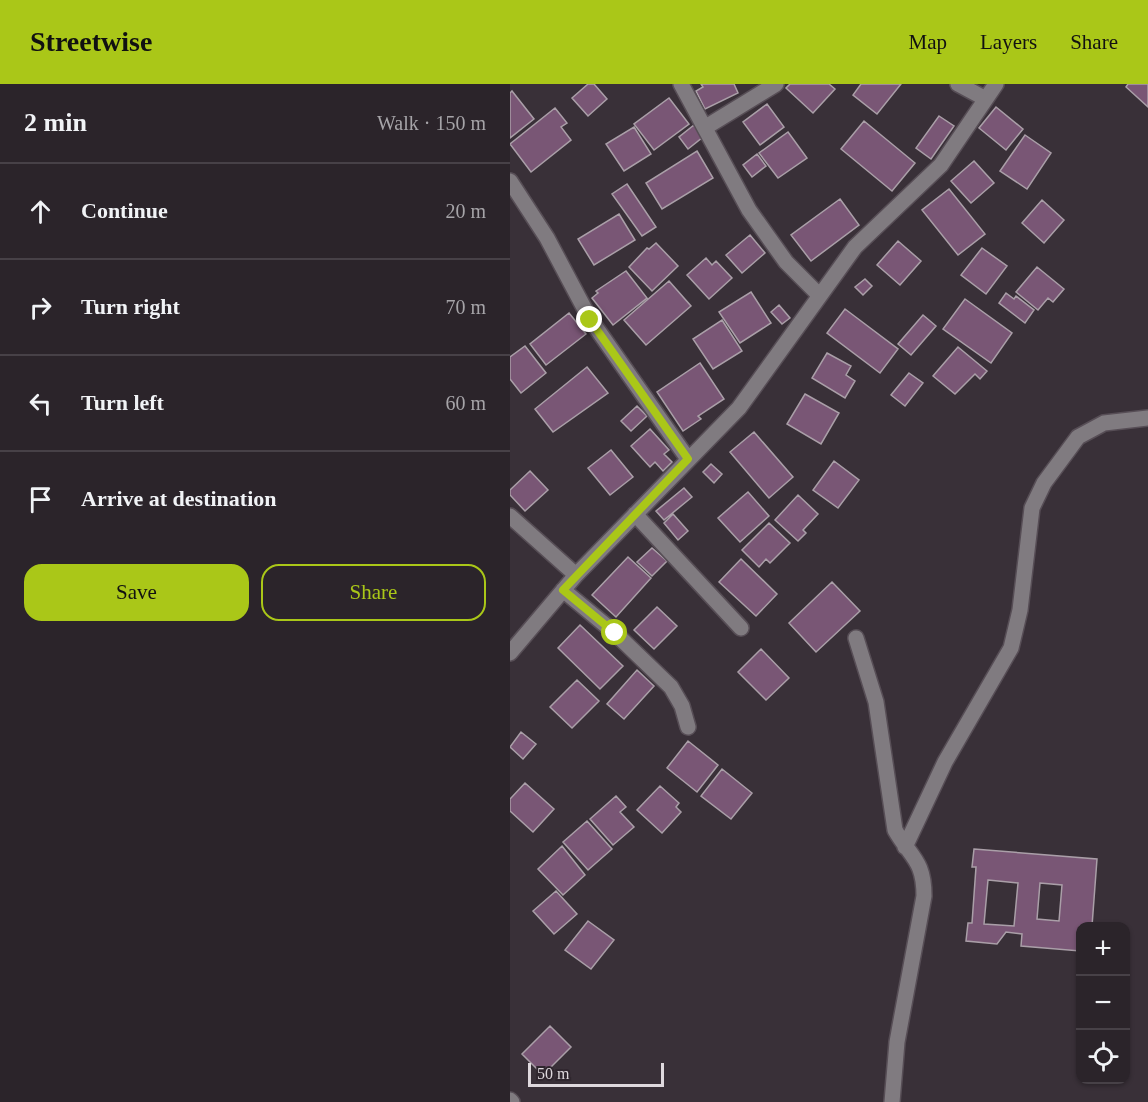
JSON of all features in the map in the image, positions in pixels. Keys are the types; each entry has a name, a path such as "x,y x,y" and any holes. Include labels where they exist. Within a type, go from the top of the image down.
{"street":[{"path":"681,84 749,210 786,262 819,295"},
{"path":"706,127 776,84"},
{"path":"958,84 984,98"},
{"path":"510,652 576,574 739,408 855,247 941,165 984,98 996,84"},
{"path":"510,181 547,238 590,320 688,459"},
{"path":"904,847 945,762 1011,648 1020,610 1032,508 1044,483 1078,436 1104,423 1148,418"},
{"path":"635,514 741,628"},
{"path":"510,516 576,574"},
{"path":"563,590 615,633 671,687 682,706 688,727"},
{"path":"856,638 876,702 895,830 904,847 920,866 924,896 897,1042 892,1102"}],"building":[{"path":"588,84 594,84 607,99 588,116 572,98"},
{"path":"701,84 734,84 738,93 705,109 696,91 703,87"},
{"path":"790,84 829,84 835,89 813,113 786,88"},
{"path":"861,84 901,84 877,114 853,95"},
{"path":"1128,84 1148,84 1148,107 1126,87"},
{"path":"512,91 534,119 510,138 510,93"},
{"path":"669,98 689,124 654,150 634,124"},
{"path":"767,104 784,127 760,145 743,122"},
{"path":"996,107 1023,129 1006,150 979,128"},
{"path":"555,108 567,123 561,127 571,140 531,172 510,144"},
{"path":"939,116 954,126 931,159 916,148"},
{"path":"864,121 915,163 892,191 841,149"},
{"path":"694,125 703,137 688,149 679,137"},
{"path":"634,127 651,154 624,171 606,144"},
{"path":"788,132 807,158 778,178 759,153"},
{"path":"1025,135 1051,153 1027,189 1000,171"},
{"path":"697,151 713,178 662,209 646,183"},
{"path":"757,154 766,166 752,177 743,165"},
{"path":"974,161 994,183 971,203 951,181"},
{"path":"627,184 656,227 642,236 612,194"},
{"path":"949,189 985,234 958,255 922,210"},
{"path":"840,199 859,225 811,261 791,235"},
{"path":"1042,200 1064,220 1044,243 1022,223"},
{"path":"619,214 635,240 594,265 578,239"},
{"path":"750,235 765,253 742,273 726,255"},
{"path":"898,241 921,261 900,285 877,265"},
{"path":"656,243 678,266 652,291 629,267 647,248 649,249"},
{"path":"982,248 1007,266 986,294 961,275"},
{"path":"706,258 712,265 716,261 732,278 709,299 687,275"},
{"path":"1037,267 1064,289 1053,302 1048,298 1038,310 1016,292"},
{"path":"626,271 647,298 613,325 592,298 598,293 596,291"},
{"path":"865,279 872,286 863,295 855,287"},
{"path":"669,281 691,306 646,345 624,320"},
{"path":"751,292 771,323 740,343 719,312"},
{"path":"1006,293 1014,299 1016,296 1034,310 1025,323 999,303"},
{"path":"965,299 1012,333 991,363 943,329"},
{"path":"779,305 790,318 782,324 771,312"},
{"path":"845,309 898,349 880,373 827,333"},
{"path":"569,313 586,334 546,365 530,344"},
{"path":"923,315 936,326 911,355 898,344"},
{"path":"722,320 742,351 713,369 693,339"},
{"path":"525,346 546,373 521,393 510,379 510,357"},
{"path":"958,347 987,371 980,379 975,374 955,394 933,376"},
{"path":"827,353 851,366 846,375 855,381 845,398 812,378"},
{"path":"700,363 724,399 698,416 701,419 683,431 657,392"},
{"path":"587,367 608,393 553,432 535,409"},
{"path":"909,373 923,383 905,406 891,395"},
{"path":"805,394 839,413 821,444 787,424"},
{"path":"637,406 647,416 631,431 621,421"},
{"path":"650,429 669,450 664,454 672,462 663,471 655,462 650,467 631,446"},
{"path":"754,432 793,477 769,498 730,452"},
{"path":"611,450 633,477 610,495 588,468"},
{"path":"834,461 859,480 838,508 813,490"},
{"path":"711,464 722,474 714,483 703,472"},
{"path":"530,471 548,490 525,511 510,495 510,490"},
{"path":"684,488 692,497 664,520 656,511"},
{"path":"748,492 769,516 740,542 718,518"},
{"path":"798,495 818,514 803,530 806,533 798,541 775,520"},
{"path":"673,514 688,531 678,540 664,523"},
{"path":"769,523 790,543 770,563 766,559 759,567 742,550"},
{"path":"652,548 667,561 652,576 637,562"},
{"path":"628,557 651,578 616,617 592,595"},
{"path":"741,559 777,594 756,616 719,582"},
{"path":"832,582 860,611 816,652 789,623"},
{"path":"657,607 677,626 654,649 634,630"},
{"path":"580,625 623,666 600,689 558,648"},
{"path":"761,649 789,678 766,700 738,672"},
{"path":"637,670 654,686 624,719 607,704"},
{"path":"577,680 599,701 572,728 550,707"},
{"path":"521,732 536,744 523,759 510,747"},
{"path":"688,741 718,765 697,792 667,768"},
{"path":"722,769 752,793 731,819 701,796"},
{"path":"525,783 554,809 533,832 510,811 510,799"},
{"path":"660,786 679,803 676,807 681,812 662,833 637,810"},
{"path":"616,796 626,807 620,812 634,827 613,845 590,819"},
{"path":"587,821 612,849 588,870 563,842"},
{"path":"562,846 585,875 563,895 538,869"},
{"path":"974,849 1097,859 1092,922 1076,922 1076,951 1021,946 1022,934 1006,932 997,944 966,941 968,923 972,923 976,867 972,867","holes":["988,880 1018,883 1014,926 984,924","1040,883 1062,885 1059,921 1037,919"]},
{"path":"556,891 577,914 554,934 533,911"},
{"path":"588,921 614,940 591,969 565,950"},
{"path":"550,1026 571,1047 543,1075 522,1054"}],"route":[{"path":"590,320 644,401 688,459 563,590 615,633"}]}
